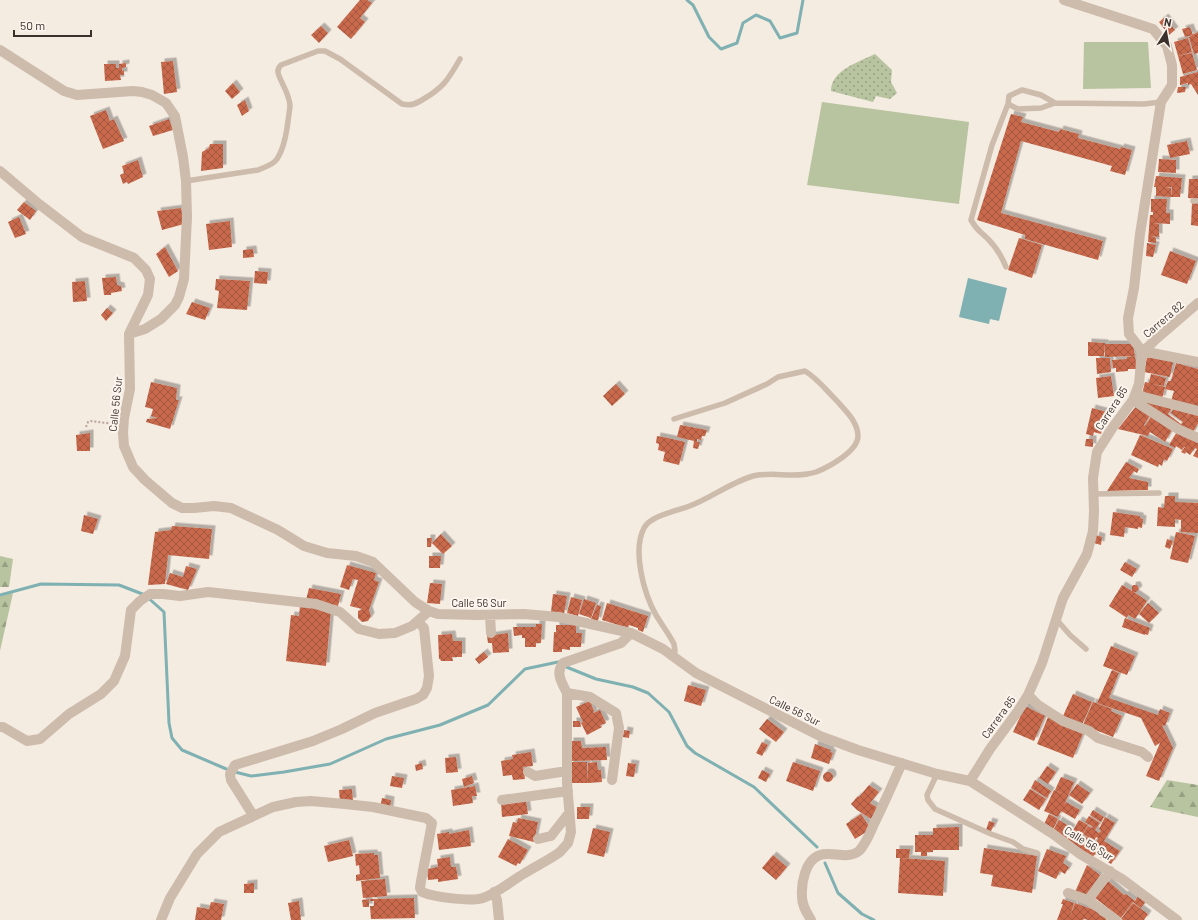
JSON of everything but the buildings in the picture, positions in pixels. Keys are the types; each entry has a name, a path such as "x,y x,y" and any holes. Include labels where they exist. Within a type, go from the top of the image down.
{"street":[{"path":"1064,0 1153,29 1167,46 1172,65 1172,85 1161,102 1140,234 1134,288 1128,318 1129,334 1142,351 1198,362"},
{"path":"0,50 57,88 71,94 85,95 133,91 152,95 166,103 175,116 186,181 187,217 185,269 182,288 175,305 161,319 145,329 129,334"},
{"name":"Calle 56 Sur","path":"0,171 39,204 82,237 134,258 146,270 150,279 148,295 129,334 130,390 123,425 124,446 133,467 145,480 172,503 182,508 218,506 231,508 278,530 304,546 327,553 365,558 373,562 415,602 429,611 438,614 524,614 559,617 631,633 645,639 696,672 774,714 820,736 843,750 902,763 937,774 970,781 1053,834 1080,854 1110,871 1177,920"},
{"name":"Carrera 82","path":"1142,351 1148,348 1155,340 1198,303"},
{"name":"Carrera 85","path":"970,781 990,749 1028,695 1042,662 1063,598 1087,554 1093,531 1093,478 1097,452 1112,427 1134,396 1139,384 1142,351"},
{"path":"1134,396 1144,397 1198,411"},
{"path":"1134,396 1178,429 1198,438"},
{"path":"0,727 3,727 27,741 40,739 68,714 101,694 114,681 125,656 131,610 140,600 150,594 180,596 208,592 316,604 340,612 359,629 379,634 395,633 412,626 429,611"},
{"path":"490,615 491,633"},
{"path":"253,815 231,780 230,774 235,765 313,742 375,713 416,699 423,695 427,688 429,676 424,628 418,622"},
{"path":"161,920 170,898 197,854 219,832 273,807 296,802 311,801 373,807 426,818 432,823 420,888 422,892 441,897 469,899 482,898 554,857 564,848 570,838 567,771 567,693 560,681 560,666 563,663 621,643 631,633"},
{"path":"567,693 590,697 616,713 620,728 612,780"},
{"path":"1028,695 1038,705 1063,721 1088,731 1098,738 1142,752 1148,757"},
{"path":"811,920 805,910 802,898 806,869 812,860 818,855 851,855 858,852 868,837 902,763"},
{"path":"528,772 535,776 567,771"},
{"path":"502,800 568,791"},
{"path":"538,839 552,836 569,812"},
{"path":"1088,900 1110,871"},
{"path":"494,892 497,900 499,920"},
{"path":"1068,893 1088,900 1116,920"}],"lane":[{"path":"186,181 258,170 269,166 277,159 282,148 290,106 288,95 278,73 278,69 281,65 318,51 325,51 340,59 402,104 413,105 433,95 448,80 460,60"},
{"path":"1006,267 1001,255 989,239 977,230 971,220 992,145 1008,104 1009,96 1022,90 1055,103"},
{"path":"1008,104 1018,109 1041,108 1055,103 1144,104 1161,102"},
{"path":"672,656 675,651 674,644 651,605 643,581 639,550 641,533 645,526 656,518 689,506 736,482 752,476 773,474 788,476 816,472 829,466 849,452 857,441 858,435 851,417 814,377 805,372 778,377 767,384 725,403 674,420"},
{"path":"1093,494 1159,493"},
{"path":"1056,618 1070,635 1086,649"},
{"path":"937,774 927,795 928,800 935,809 990,834 1013,842 1023,849 1037,853"}],"path":[{"path":"86,427 88,422 123,425"}],"green space":[{"path":"1084,42 1148,42 1151,88 1083,89"},
{"path":"875,54 892,70 891,82 897,93 890,99 876,96 873,102 831,91 832,84 841,72"},
{"path":"822,102 969,122 959,204 807,185"},
{"path":"0,556 13,559 9,587 0,587"},
{"path":"13,593 0,651 0,596"},
{"path":"1167,780 1198,785 1198,817 1150,807"}],"water":[{"path":"968,278 1007,288 999,321 990,319 989,324 959,317"}],"waterway":[{"path":"687,0 693,5 709,37 721,49 737,43 743,23 756,15 770,21 780,38 797,33 803,0"},
{"path":"0,595 41,584 119,585 145,595 164,612 169,723 172,738 182,750 231,771 251,776 330,764 386,739 440,725 488,705 525,669 558,662"},
{"path":"564,666 596,679 633,687 648,693 669,712 687,746 695,753 754,787 817,847"},
{"path":"825,863 838,893 862,914 874,920"}]}
